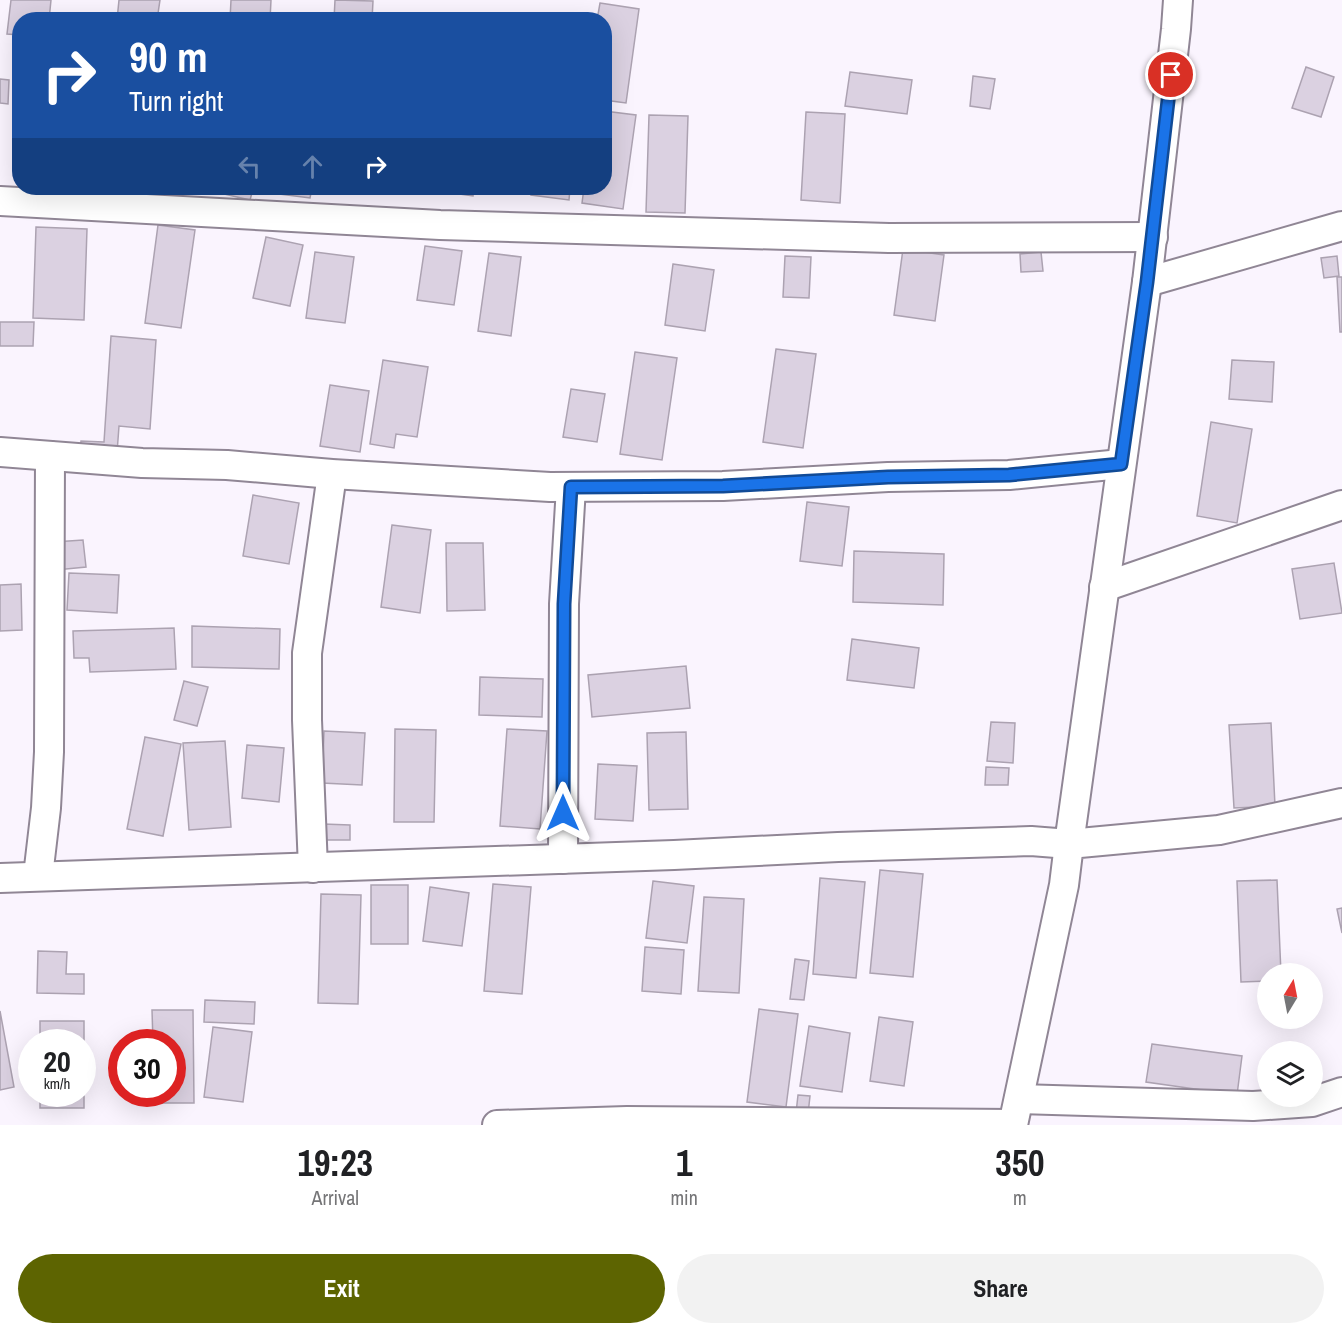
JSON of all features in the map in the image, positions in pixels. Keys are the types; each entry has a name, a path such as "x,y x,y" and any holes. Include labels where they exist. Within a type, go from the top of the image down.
{"street":[{"path":"1015,1116 1064,885 1147,282 1178,0"},
{"path":"0,201 463,226 889,238 1152,237"},
{"path":"1147,282 1342,226"},
{"path":"0,452 142,463 227,465 332,474 571,487 723,486 888,477 1009,475 1121,464"},
{"path":"38,876 46,808 49,752 50,456"},
{"path":"314,868 307,653 332,474"},
{"path":"563,859 564,604 571,487"},
{"path":"1104,587 1342,506"},
{"path":"0,878 563,859 838,847 1031,841 1069,844 1219,830 1342,803"},
{"path":"496,1125 1015,1116 1253,1106 1313,1113 1342,1092"}],"building":[{"path":"11,0 51,0 50,12 12,12 12,34 7,34"},
{"path":"119,0 160,0 158,12 118,12"},
{"path":"231,0 271,0 270,12 230,12"},
{"path":"335,0 373,1 372,12 334,12"},
{"path":"600,3 639,9 626,103 612,101 612,12 598,12"},
{"path":"1306,67 1334,77 1321,117 1292,108"},
{"path":"850,72 912,80 907,114 845,106"},
{"path":"973,76 995,79 990,109 970,106"},
{"path":"0,79 9,80 8,104 0,103"},
{"path":"612,112 636,115 623,209 582,203 583,195 612,195"},
{"path":"806,112 845,114 840,203 801,200"},
{"path":"649,115 688,116 685,213 646,212"},
{"path":"228,195 251,195 250,200"},
{"path":"287,195 311,195 310,198"},
{"path":"531,195 569,195 569,200"},
{"path":"158,225 195,230 181,328 145,323"},
{"path":"36,227 87,229 84,320 33,318"},
{"path":"266,237 303,245 290,306 253,298"},
{"path":"425,246 462,251 454,305 417,300"},
{"path":"903,249 944,255 935,321 894,315"},
{"path":"315,252 354,257 345,323 306,318"},
{"path":"1041,252 1043,271 1021,272 1020,254"},
{"path":"489,253 521,257 511,336 478,331"},
{"path":"785,256 811,257 809,298 783,297"},
{"path":"1337,256 1339,276 1324,278 1321,258"},
{"path":"673,264 714,270 705,331 665,325"},
{"path":"1337,277 1342,277 1342,332 1340,332"},
{"path":"0,322 34,322 33,346 0,346"},
{"path":"111,336 156,340 150,429 119,426 117,453 80,450 81,441 104,442"},
{"path":"776,349 816,354 803,448 763,442"},
{"path":"635,352 677,358 662,460 620,454"},
{"path":"383,360 428,367 417,437 396,434 394,448 370,444"},
{"path":"1232,360 1274,362 1272,402 1229,399"},
{"path":"330,385 369,391 360,452 320,446"},
{"path":"571,389 605,394 597,442 563,437"},
{"path":"1211,422 1252,429 1237,523 1197,516"},
{"path":"253,495 299,503 289,564 243,556"},
{"path":"807,502 849,507 842,566 800,561"},
{"path":"392,525 431,530 420,613 381,607"},
{"path":"83,540 86,567 56,570 54,542"},
{"path":"446,543 483,543 485,610 447,611"},
{"path":"854,551 944,554 943,605 853,602"},
{"path":"1334,563 1342,613 1300,619 1292,569"},
{"path":"69,573 119,575 117,613 67,610"},
{"path":"21,584 22,630 0,631 0,585"},
{"path":"192,626 280,629 279,669 192,667"},
{"path":"174,628 176,669 90,672 89,658 74,658 73,631"},
{"path":"852,639 919,648 914,688 847,680"},
{"path":"686,666 690,708 592,717 588,675"},
{"path":"480,677 543,679 542,717 479,715"},
{"path":"184,681 208,687 197,726 174,720"},
{"path":"991,722 1015,723 1013,763 987,761"},
{"path":"1271,723 1275,806 1234,808 1229,725"},
{"path":"395,729 436,730 434,822 394,822"},
{"path":"507,729 547,731 540,829 500,826"},
{"path":"324,731 365,733 362,785 322,783"},
{"path":"686,732 688,809 649,810 647,733"},
{"path":"145,737 181,744 163,836 127,829"},
{"path":"225,741 231,827 189,830 183,743"},
{"path":"247,745 284,748 279,802 242,798"},
{"path":"598,764 637,766 633,821 595,819"},
{"path":"986,767 1009,768 1008,785 985,785"},
{"path":"323,824 350,825 350,840 323,840"},
{"path":"880,870 923,874 913,977 870,973"},
{"path":"820,878 865,882 856,978 813,974"},
{"path":"1277,880 1281,963 1257,963 1257,981 1241,982 1237,881"},
{"path":"653,881 694,886 687,943 646,938"},
{"path":"493,884 531,887 522,994 484,991"},
{"path":"371,885 408,885 408,944 371,944"},
{"path":"430,887 469,893 462,946 423,941"},
{"path":"321,894 361,895 358,1004 318,1003"},
{"path":"704,897 744,899 739,993 698,991"},
{"path":"1342,908 1342,933 1337,909"},
{"path":"645,947 684,950 681,994 642,991"},
{"path":"38,951 67,952 66,974 84,974 84,994 37,993"},
{"path":"795,959 809,961 804,1000 790,999"},
{"path":"205,1000 255,1002 254,1024 204,1022"},
{"path":"759,1009 798,1014 786,1107 747,1102"},
{"path":"152,1010 193,1010 194,1103 186,1103 186,1029 153,1029"},
{"path":"0,1011 14,1087 0,1090"},
{"path":"879,1017 913,1022 904,1086 870,1081"},
{"path":"40,1021 84,1021 84,1029 40,1029"},
{"path":"809,1026 850,1033 842,1092 800,1086"},
{"path":"213,1027 252,1032 243,1102 204,1097"},
{"path":"1152,1044 1242,1056 1237,1095 1146,1082"},
{"path":"798,1095 810,1096 808,1114 796,1113"},
{"path":"40,1107 84,1107 84,1108"}],"route":[{"path":"563,813 564,604 571,487 723,486 888,477 1009,475 1121,464 1147,282 1171,75"}]}
